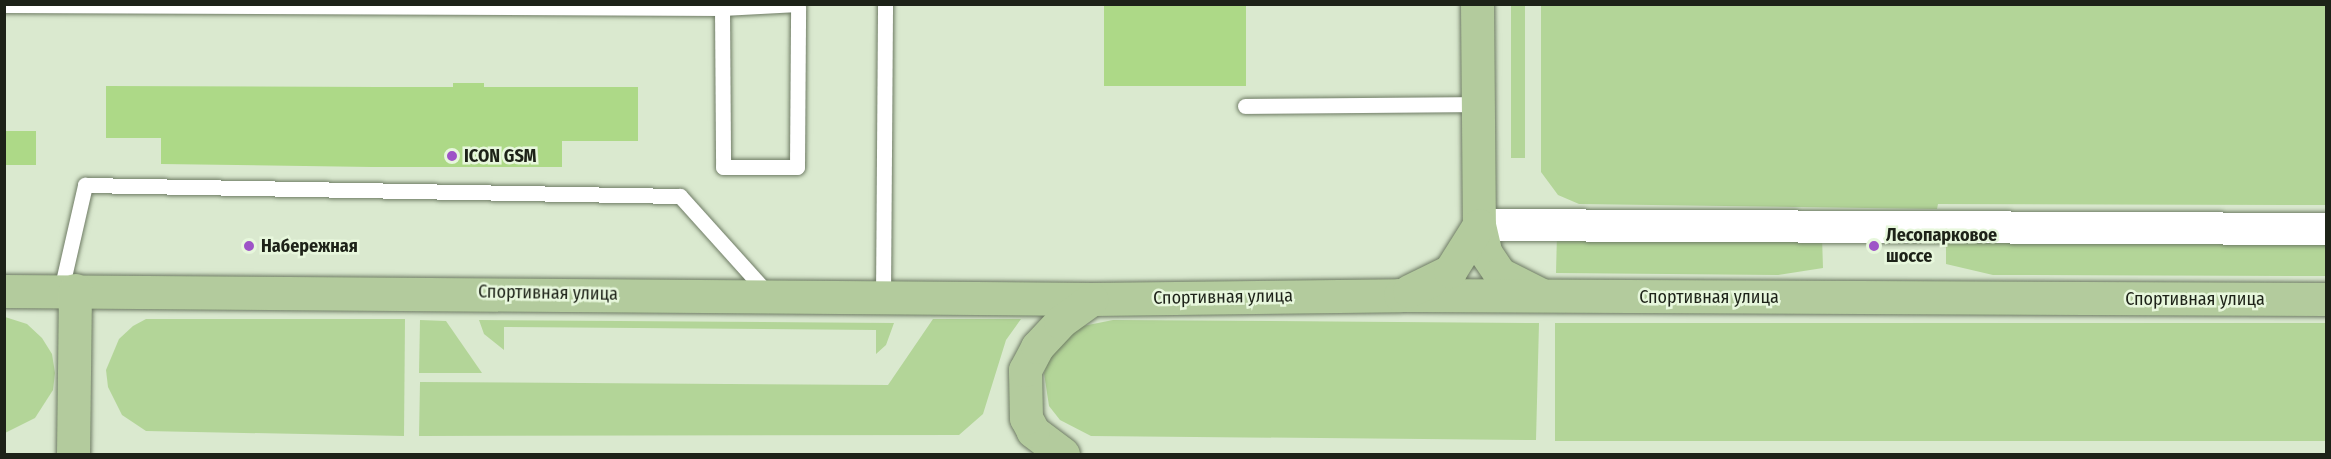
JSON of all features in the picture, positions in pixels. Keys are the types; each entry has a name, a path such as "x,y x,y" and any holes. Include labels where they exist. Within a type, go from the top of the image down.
{"main road":[{"path":"1477,4 1480,104 1479,225 1485,252 1500,274 1547,297"},
{"path":"1400,295 1450,271 1479,225"},
{"path":"68,290 72,454"},
{"name":"Спортивная улица","path":"4,291 1092,298 1400,295 2326,299"},
{"path":"1063,454 1033,431 1026,418 1025,370 1037,347 1060,322 1092,298"}],"street":[{"path":"1479,225 2326,229"}],"lane":[{"path":"883,297 885,4"},
{"path":"4,5 722,8 798,6 797,167 723,167 722,8"},
{"path":"1245,106 1480,104"},
{"path":"68,290 85,185 680,196 769,295"}],"green space":[{"path":"1511,5 1525,5 1525,158 1511,158"},
{"path":"1541,5 2326,5 2326,205 1938,204 1937,209 1579,204 1558,195 1541,172"},
{"path":"1557,234 1822,237 1823,268 1778,275 1556,273"},
{"path":"1946,237 2326,238 2326,276 1993,275 1946,264"},
{"path":"5,317 27,324 42,338 52,354 55,373 53,390 35,418 5,433"},
{"path":"146,319 405,319 404,436 146,431 122,415 108,387 106,370 119,339 133,326"},
{"path":"933,319 1021,319 1006,340 983,414 959,435 419,436 420,382 888,385"},
{"path":"420,320 446,321 482,373 419,373"},
{"path":"479,320 894,323 886,345 876,354 876,330 504,327 504,350 484,334"},
{"path":"1113,320 1539,323 1536,440 1091,436 1060,420 1049,406 1044,373 1054,345 1078,327"},
{"path":"1555,323 2326,323 2326,441 1555,441"}],"building":[{"path":"1104,4 1246,4 1246,86 1104,86"},
{"path":"453,83 484,83 484,87 638,87 638,141 562,141 562,167 372,167 161,164 161,138 106,138 106,86 453,87"},
{"path":"4,131 36,131 36,165 4,165"}],"place":[{"name":"ICON GSM","path":"452,156"},
{"name":"Набережная","path":"249,246"},
{"name":"Лесопарковое шоссе","path":"1874,246"}]}
